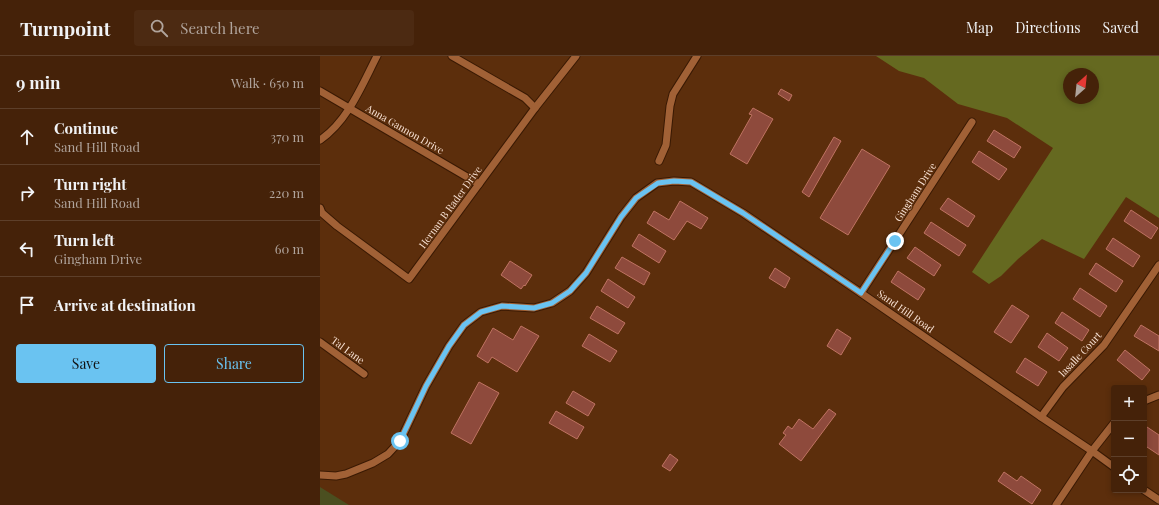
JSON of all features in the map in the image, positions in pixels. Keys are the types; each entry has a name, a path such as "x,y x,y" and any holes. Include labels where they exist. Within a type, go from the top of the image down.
{"street":[{"path":"320,140 335,127 349,108 377,56"},
{"path":"452,56 525,98 535,108"},
{"name":"Hernan B Rader Drive","path":"320,208 322,213 337,226 409,279 535,108 576,56"},
{"path":"659,161 666,145 670,106 673,94 697,56"},
{"name":"Anna Gannon Drive","path":"320,91 480,184"},
{"name":"Gingham Drive","path":"861,293 972,122"},
{"name":"Sand Hill Road","path":"320,475 336,476 346,474 373,463 388,454 400,441 426,386 449,346 464,325 481,312 502,306 534,308 552,303 570,291 586,273 621,217 636,198 658,183 674,181 691,182 743,213 1111,465"},
{"name":"lasalle Court","path":"1041,417 1063,387 1104,345 1159,264"},
{"name":"Tal Lane","path":"320,342 364,374"},
{"path":"1147,400 1159,395"},
{"path":"1056,505 1092,451 1111,428"},
{"path":"1147,492 1159,500"}],"green space":[{"path":"320,487 349,505 320,505"}],"shaded area":[{"path":"876,56 1159,56 1159,218 1126,197 1084,259 1042,239 1018,259 1001,276 989,284 972,272 1053,148 1007,118 958,104 924,78 899,71"}],"building":[{"path":"781,89 792,95 789,101 778,94"},
{"path":"753,108 773,119 747,164 730,154 752,115 749,114"},
{"path":"994,130 1021,147 1014,158 987,141"},
{"path":"834,137 841,141 809,197 802,192"},
{"path":"862,149 890,166 848,235 820,218"},
{"path":"979,151 1007,169 999,180 972,162"},
{"path":"948,198 975,216 968,227 940,209"},
{"path":"680,201 708,218 701,229 687,221 674,240 647,223 654,211 669,220"},
{"path":"1131,210 1158,228 1151,239 1124,221"},
{"path":"931,222 966,245 959,256 924,233"},
{"path":"639,234 666,251 659,263 632,246"},
{"path":"1113,238 1140,256 1133,267 1106,249"},
{"path":"915,247 941,265 934,276 907,258"},
{"path":"622,257 650,273 644,285 615,268"},
{"path":"510,261 532,275 525,286 524,285 521,289 501,275"},
{"path":"1096,263 1123,281 1116,292 1089,274"},
{"path":"775,268 790,278 785,288 769,278"},
{"path":"898,271 925,289 918,300 891,282"},
{"path":"608,279 635,297 628,308 601,291"},
{"path":"1080,288 1107,306 1100,317 1073,299"},
{"path":"1012,305 1029,316 1011,343 994,332"},
{"path":"597,306 625,323 618,334 590,318"},
{"path":"1062,312 1089,330 1082,341 1055,323"},
{"path":"1141,325 1159,336 1159,351 1134,336"},
{"path":"521,326 539,336 517,372 492,357 488,363 477,356 493,328 513,340"},
{"path":"837,329 851,338 841,355 827,346"},
{"path":"1047,333 1068,348 1059,361 1038,347"},
{"path":"589,334 617,351 610,362 582,346"},
{"path":"1125,350 1150,370 1142,380 1117,360"},
{"path":"1025,358 1047,372 1038,386 1016,372"},
{"path":"479,382 499,393 471,444 451,433"},
{"path":"573,391 595,404 588,416 566,403"},
{"path":"829,409 836,414 801,461 779,444 786,435 783,433 788,426 792,429 799,419 813,429"},
{"path":"556,411 584,427 577,439 549,423"},
{"path":"1147,427 1159,435 1159,455 1147,447"},
{"path":"670,454 678,460 670,471 662,466"},
{"path":"1004,472 1017,481 1021,476 1041,490 1032,504 998,481"}],"route":[{"path":"400,441 420,396 449,346 464,325 481,312 502,306 534,308 552,303 570,291 586,273 621,217 636,198 658,183 674,181 691,182 743,213 861,293 895,241"}]}
